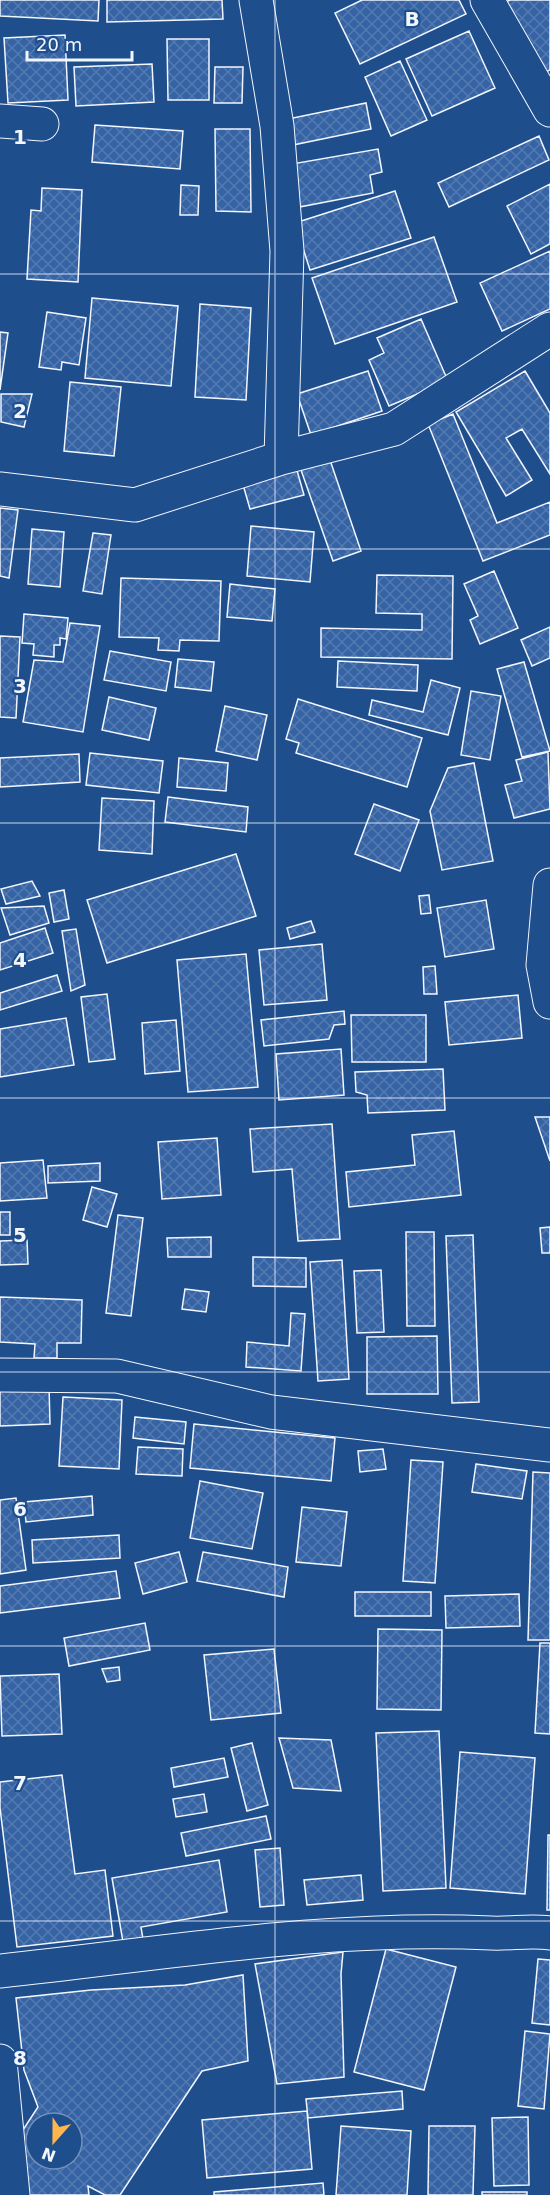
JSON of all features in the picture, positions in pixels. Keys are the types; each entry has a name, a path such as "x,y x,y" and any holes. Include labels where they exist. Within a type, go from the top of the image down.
{"street":[{"path":"256,0 277,126 286,251 280,458"},
{"path":"487,0 550,110"},
{"path":"0,121 42,124"},
{"path":"0,489 135,505 280,458 394,429 550,329"},
{"path":"550,885 543,965 550,1002"},
{"path":"0,1375 117,1376 271,1412 550,1445"},
{"path":"0,1971 326,1936 428,1930 550,1933"},
{"path":"0,2061 13,2195"}],"building":[{"path":"0,0 99,0 98,21 0,16"},
{"path":"107,0 222,0 223,19 107,22"},
{"path":"362,0 459,0 466,14 360,64 335,13"},
{"path":"510,0 550,0 550,70 539,75 506,2"},
{"path":"469,31 495,88 432,116 406,59"},
{"path":"65,35 68,100 8,103 4,38"},
{"path":"167,39 209,39 209,100 168,100"},
{"path":"400,61 427,120 391,136 365,77"},
{"path":"152,64 154,102 76,106 74,67"},
{"path":"215,67 243,67 242,103 214,103"},
{"path":"366,103 371,129 288,146 283,120"},
{"path":"95,125 183,131 180,169 92,162"},
{"path":"215,129 250,129 251,212 216,211"},
{"path":"539,136 549,160 449,207 438,183"},
{"path":"378,149 382,172 370,175 373,193 294,208 286,165"},
{"path":"550,184 550,244 531,254 507,206"},
{"path":"181,185 199,186 198,215 180,215"},
{"path":"42,188 82,190 78,282 27,279 31,210 41,211"},
{"path":"395,191 411,238 310,270 295,223"},
{"path":"434,237 457,302 335,344 312,278"},
{"path":"550,251 550,309 502,331 480,283"},
{"path":"92,298 178,306 171,386 85,378"},
{"path":"200,304 251,308 246,400 195,397"},
{"path":"47,312 86,318 79,365 62,362 61,370 39,367"},
{"path":"421,319 448,381 389,406 369,360 384,353 377,338"},
{"path":"0,332 8,333 0,390"},
{"path":"368,371 382,411 311,435 297,394"},
{"path":"525,371 550,413 550,474 522,429 506,438 532,480 506,496 456,412"},
{"path":"70,382 121,387 114,456 64,451"},
{"path":"1,394 32,394 24,427 1,422"},
{"path":"453,414 497,523 550,502 550,535 483,561 428,424"},
{"path":"330,460 361,551 333,561 301,470"},
{"path":"296,467 304,495 250,509 242,481"},
{"path":"0,508 18,510 9,578 0,576"},
{"path":"251,526 314,532 310,582 247,576"},
{"path":"32,529 64,532 60,587 28,584"},
{"path":"93,533 111,535 102,594 83,591"},
{"path":"494,571 518,628 480,644 470,620 478,616 464,584"},
{"path":"377,575 453,576 452,659 321,657 321,628 422,630 422,614 376,613"},
{"path":"121,578 221,581 219,641 180,640 179,651 158,650 159,638 119,637"},
{"path":"230,584 275,589 272,621 227,617"},
{"path":"24,614 68,618 66,639 60,638 60,645 54,645 54,657 33,655 34,644 22,643"},
{"path":"70,623 100,626 83,732 23,722 34,660 63,662"},
{"path":"550,627 550,658 532,666 521,640"},
{"path":"0,636 20,637 16,718 0,717"},
{"path":"110,651 171,662 166,691 104,680"},
{"path":"178,659 214,662 211,691 175,687"},
{"path":"338,661 418,665 417,691 337,687"},
{"path":"524,662 550,751 522,757 497,669"},
{"path":"431,680 460,688 448,735 369,715 372,700 423,712"},
{"path":"471,691 501,696 490,760 461,755"},
{"path":"109,697 156,708 149,740 102,730"},
{"path":"298,699 422,738 407,787 296,753 299,743 286,739"},
{"path":"225,706 267,715 257,760 216,751"},
{"path":"548,752 550,809 514,818 505,785 522,781 516,760"},
{"path":"90,753 163,761 159,793 86,785"},
{"path":"79,754 80,782 0,787 0,758"},
{"path":"179,758 228,763 226,791 177,787"},
{"path":"474,763 493,861 442,870 430,811 448,768"},
{"path":"168,797 248,807 246,832 165,822"},
{"path":"102,798 154,801 152,854 99,850"},
{"path":"374,804 419,820 400,871 355,854"},
{"path":"236,854 256,916 107,963 87,900"},
{"path":"32,881 40,896 6,904 1,889"},
{"path":"64,890 69,919 54,922 49,893"},
{"path":"429,895 431,913 421,914 419,896"},
{"path":"486,900 494,949 445,957 437,908"},
{"path":"44,906 49,923 10,935 1,908"},
{"path":"311,921 315,932 290,939 287,928"},
{"path":"45,928 53,953 0,970 0,943"},
{"path":"76,929 85,985 71,991 62,931"},
{"path":"322,944 327,1000 264,1005 259,950"},
{"path":"246,954 258,1087 188,1092 177,960"},
{"path":"435,966 437,994 424,994 423,967"},
{"path":"57,975 62,991 0,1010 0,993"},
{"path":"107,994 115,1059 89,1062 81,997"},
{"path":"518,995 522,1038 449,1045 445,1002"},
{"path":"344,1011 345,1024 334,1025 329,1039 264,1046 261,1020"},
{"path":"351,1015 426,1015 426,1062 352,1062"},
{"path":"66,1018 74,1065 0,1077 0,1029"},
{"path":"176,1020 180,1071 145,1074 142,1023"},
{"path":"341,1049 344,1095 279,1100 276,1054"},
{"path":"443,1069 445,1110 368,1113 367,1095 356,1092 355,1072"},
{"path":"535,1117 550,1117 550,1161"},
{"path":"332,1124 340,1239 298,1241 292,1169 253,1172 250,1129"},
{"path":"454,1131 461,1195 349,1207 346,1172 415,1165 412,1135"},
{"path":"217,1138 221,1195 162,1199 158,1142"},
{"path":"43,1160 47,1198 0,1201 0,1163"},
{"path":"100,1163 100,1181 48,1183 48,1166"},
{"path":"92,1187 117,1194 107,1227 83,1220"},
{"path":"0,1212 10,1212 10,1235 0,1235"},
{"path":"118,1215 143,1218 131,1316 106,1313"},
{"path":"550,1227 550,1253 542,1253 540,1228"},
{"path":"406,1232 434,1232 435,1326 407,1326"},
{"path":"473,1235 479,1402 452,1403 446,1236"},
{"path":"211,1237 211,1257 168,1257 167,1238"},
{"path":"27,1240 28,1264 0,1265 0,1241"},
{"path":"253,1257 306,1258 306,1287 253,1286"},
{"path":"342,1260 349,1379 318,1381 310,1262"},
{"path":"381,1270 384,1332 357,1333 354,1271"},
{"path":"185,1289 209,1292 206,1312 182,1309"},
{"path":"0,1297 82,1300 81,1343 57,1343 57,1358 34,1358 35,1344 0,1342"},
{"path":"291,1313 305,1314 301,1371 246,1367 247,1342 289,1346"},
{"path":"437,1336 438,1394 367,1394 367,1337"},
{"path":"49,1386 50,1424 0,1426 0,1388"},
{"path":"63,1397 122,1400 119,1469 59,1466"},
{"path":"135,1417 186,1422 184,1444 133,1438"},
{"path":"194,1424 335,1438 331,1481 190,1468"},
{"path":"138,1447 183,1449 182,1476 136,1474"},
{"path":"383,1449 386,1469 360,1472 358,1451"},
{"path":"411,1460 443,1462 435,1583 403,1581"},
{"path":"476,1464 527,1471 522,1499 472,1492"},
{"path":"533,1472 550,1473 550,1640 528,1640"},
{"path":"200,1481 263,1493 252,1549 190,1538"},
{"path":"92,1496 93,1515 26,1522 24,1502"},
{"path":"16,1498 26,1570 0,1574 0,1500"},
{"path":"302,1507 347,1512 341,1566 296,1562"},
{"path":"119,1535 120,1558 33,1563 32,1540"},
{"path":"179,1552 187,1582 143,1594 135,1563"},
{"path":"203,1552 288,1567 284,1597 197,1581"},
{"path":"116,1571 120,1598 0,1613 0,1586"},
{"path":"355,1592 431,1592 431,1616 355,1616"},
{"path":"519,1594 520,1626 446,1628 445,1596"},
{"path":"145,1623 150,1650 69,1666 64,1638"},
{"path":"378,1629 442,1630 441,1710 377,1709"},
{"path":"540,1643 550,1643 550,1734 535,1733"},
{"path":"274,1649 281,1713 211,1720 204,1655"},
{"path":"119,1667 120,1680 107,1682 102,1669"},
{"path":"59,1674 62,1734 2,1736 0,1676"},
{"path":"439,1731 446,1888 383,1891 376,1733"},
{"path":"279,1738 331,1740 341,1791 293,1788"},
{"path":"252,1743 268,1805 247,1811 231,1748"},
{"path":"460,1752 535,1758 525,1894 450,1888"},
{"path":"224,1758 228,1777 174,1787 171,1768"},
{"path":"62,1775 75,1874 105,1870 113,1936 17,1947 0,1808 0,1782"},
{"path":"204,1794 207,1812 176,1817 173,1799"},
{"path":"266,1816 271,1839 186,1856 181,1833"},
{"path":"548,1835 550,1835 550,1910 547,1910"},
{"path":"280,1848 284,1905 260,1907 255,1850"},
{"path":"219,1860 227,1912 141,1927 143,1939 123,1942 112,1878"},
{"path":"361,1875 363,1900 307,1905 304,1880"},
{"path":"386,1949 456,1967 424,2090 354,2072"},
{"path":"343,1952 341,1974 344,2077 277,2084 255,1964"},
{"path":"538,1959 550,1960 550,2025 532,2023"},
{"path":"243,1975 248,2061 202,2071 120,2195 105,2195 88,2186 89,2195 28,2195 25,2171 84,2171 84,2111 35,2111 38,2107 24,2070 16,1998 91,1990 185,1985"},
{"path":"525,2031 550,2034 544,2109 518,2106"},
{"path":"402,2091 403,2109 308,2118 306,2099"},
{"path":"307,2111 312,2169 207,2178 202,2120"},
{"path":"528,2117 529,2185 494,2186 492,2118"},
{"path":"341,2126 411,2131 407,2195 336,2195"},
{"path":"429,2126 475,2126 473,2195 428,2195"},
{"path":"24,2128 24,2160 21,2133"},
{"path":"323,2183 324,2195 214,2195 214,2192"},
{"path":"482,2192 527,2192 527,2195 482,2195"}]}
